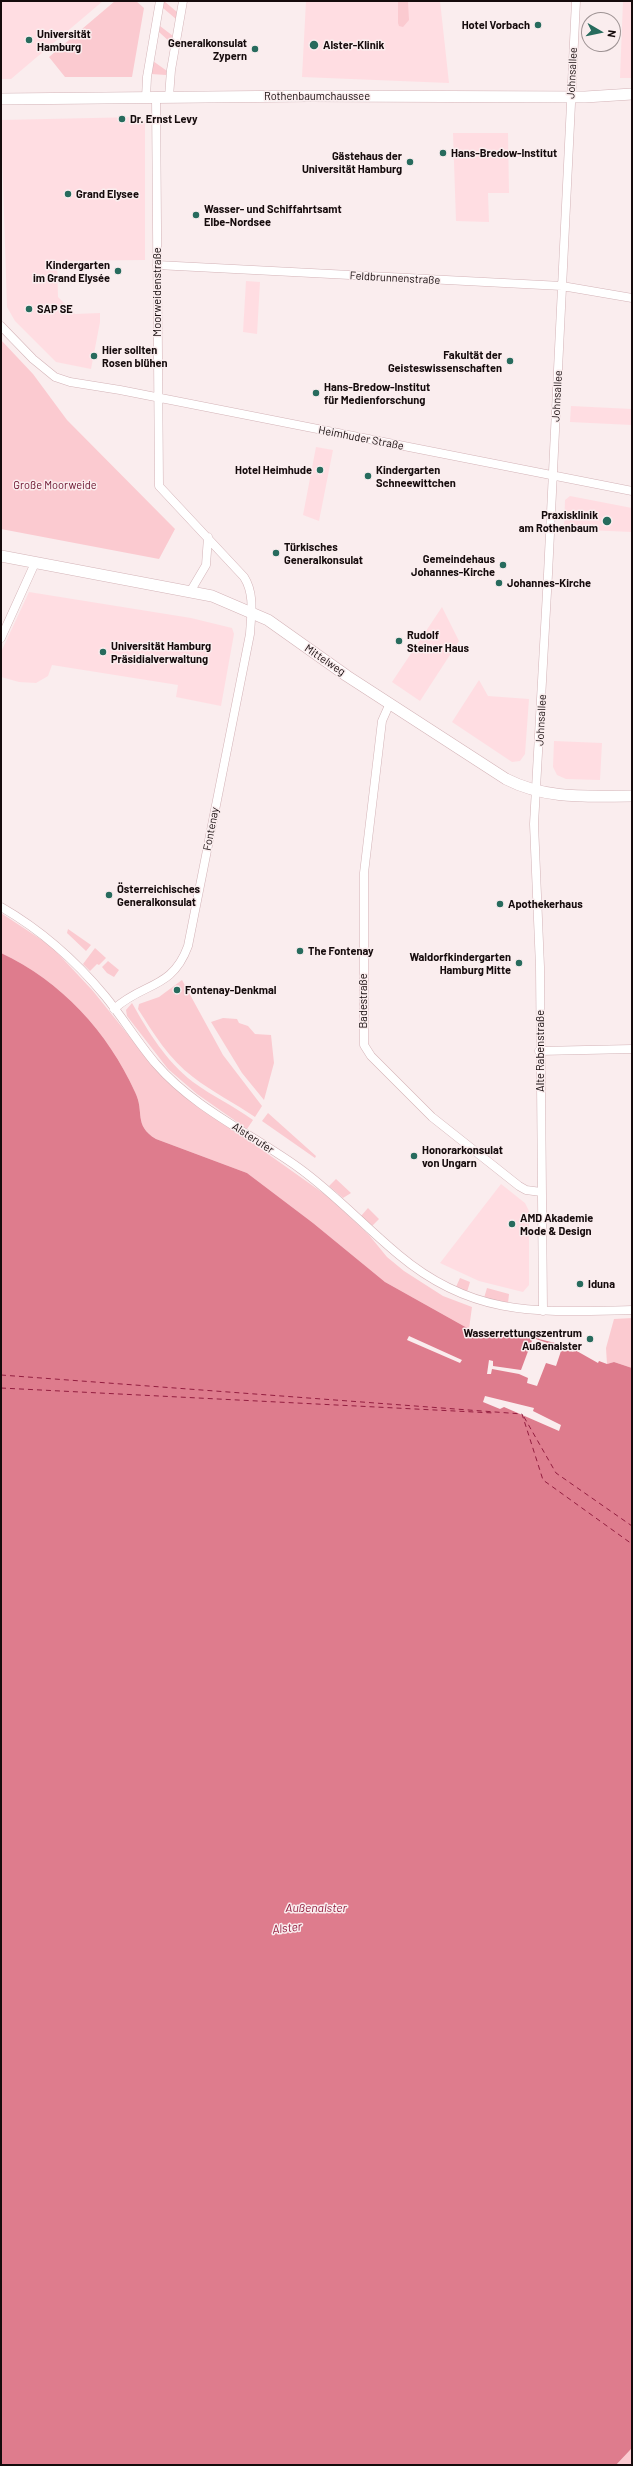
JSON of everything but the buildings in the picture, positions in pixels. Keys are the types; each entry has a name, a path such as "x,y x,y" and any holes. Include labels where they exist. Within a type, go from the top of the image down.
{"street":[{"name":"Moorweidenstraße","path":"159,486 157,398 157,265 151,98 147,78 160,1"},
{"path":"169,97 171,70 183,1"},
{"name":"Johnsallee","path":"535,791 553,476 576,1"},
{"name":"Rothenbaumchaussee","path":"1,99 571,96 632,94"},
{"name":"Feldbrunnenstraße","path":"157,265 562,286 632,298"},
{"name":"Heimhuder Straße","path":"1,326 49,373 62,380 632,491"},
{"name":"Fontenay","path":"114,1009 130,995 157,985 166,979 182,961 188,946 250,634 251,599 248,583 208,537 159,486"},
{"path":"190,592 206,565 208,537"},
{"name":"Mittelweg","path":"1,556 212,596 251,611 268,620 390,703 506,779 535,791 563,796 632,796"},
{"path":"1,638 36,563"},
{"name":"Badestraße","path":"390,703 382,721 364,871 363,1039 366,1051 432,1117 519,1186 526,1190 540,1192"},
{"name":"Alte Rabenstraße","path":"535,791 534,824 540,967 540,1192 543,1311"},
{"name":"Alsterufer","path":"1,907 36,930 65,954 91,980 156,1064 181,1088 300,1168 417,1269 450,1289 472,1299 500,1307 543,1311 632,1310"},
{"path":"539,1051 632,1049"}],"shaded area":[{"name":"Universität Hamburg","path":"1,1 103,1 11,79 1,79"},
{"path":"306,1 440,1 449,83 302,77"},
{"path":"623,1 632,1 632,78 620,78"},
{"path":"139,117 145,122 145,260 57,261 58,297 75,314 100,313 100,322 91,369 56,362 15,321 7,307 1,120"},
{"path":"453,133 508,133 509,193 488,193 489,222 456,221"},
{"path":"246,281 260,282 257,334 243,332"},
{"path":"571,406 632,409 632,425 570,422"},
{"path":"316,447 333,450 319,521 303,515"},
{"path":"570,496 632,508 632,532 564,529 565,500"},
{"path":"29,592 191,618 232,628 234,634 221,706 176,697 178,685 52,665 48,676 36,683 19,682 1,677 1,652"},
{"path":"442,607 459,641 420,701 392,682"},
{"path":"479,680 488,696 529,699 525,754 520,761 512,762 452,722"},
{"path":"554,741 602,743 600,780 566,779 557,775 553,767"},
{"path":"501,1184 525,1203 529,1211 529,1285 523,1292 479,1281 440,1263"}],"green space":[{"path":"115,1 136,1 144,8 132,77 65,77 49,57"},
{"path":"164,1 177,12 176,19 163,8"},
{"path":"398,1 408,2 409,20 403,27 399,26 398,23"},
{"path":"160,26 173,36 171,43 159,32"},
{"path":"153,61 167,71 166,75 151,74"},
{"name":"Große Moorweide","path":"1,340 33,374 67,420 175,529 159,559 1,529"},
{"path":"1,913 51,946 93,991 142,1052 244,1137 330,1198 369,1235 387,1257 404,1271 443,1296 472,1307 469,1329 385,1282 313,1223 247,1173 156,1139 149,1134 144,1129 142,1123 138,1099 135,1092 124,1070 97,1029 63,993 23,965 1,953"},
{"path":"68,929 91,945 86,951 67,933"},
{"path":"95,948 106,958 90,971 83,964"},
{"path":"108,961 119,970 114,977 107,973 102,967"},
{"path":"182,980 223,1055 262,1106 255,1117 208,1088 184,1070 162,1046 138,1009 139,1004 159,997"},
{"path":"132,1003 159,1046 174,1065 200,1087 253,1120 247,1129 197,1094 168,1069 127,1016 126,1010"},
{"path":"223,1018 237,1019 239,1023 248,1026 255,1034 271,1035 274,1063 264,1100 242,1073 211,1022"},
{"path":"268,1113 316,1156 315,1158 262,1121"},
{"path":"336,1179 351,1193 343,1198 329,1186"},
{"path":"368,1208 379,1219 372,1226 361,1216"},
{"path":"460,1278 470,1282 467,1292 456,1287"},
{"path":"487,1288 509,1294 508,1303 484,1298"},
{"path":"632,1318 632,1368 614,1362 607,1364 606,1348 614,1319"},
{"path":"632,2448 632,2465 616,2465"}],"water":[{"name":"Außenalster","path":"1,953 23,965 63,993 97,1029 124,1070 135,1092 138,1099 144,1129 156,1139 247,1173 313,1223 385,1282 469,1329 501,1337 527,1330 540,1335 539,1339 563,1345 573,1352 575,1350 598,1363 599,1361 607,1364 614,1362 632,1368 632,2448 616,2465 1,2465"}],"pier":[{"path":"409,1336 462,1360 460,1363 407,1340"},
{"path":"533,1338 562,1348 556,1366 546,1363 537,1386 527,1383 528,1378 519,1374 492,1369 491,1374 487,1374 489,1360 493,1361 493,1366 521,1370"},
{"path":"485,1396 534,1408 533,1411 561,1425 559,1431 504,1407 500,1409 483,1402"}],"ferry route":[{"path":"1,1375 522,1414 543,1480 632,1544"},
{"path":"1,1388 494,1413"},
{"path":"524,1417 556,1473 632,1526"}],"place":[{"name":"Hotel Vorbach","path":"538,25"},
{"name":"Universität Hamburg","path":"29,40"},
{"name":"Alster-Klinik","path":"314,45"},
{"name":"Generalkonsulat Zypern","path":"255,49"},
{"name":"Dr. Ernst Levy","path":"122,119"},
{"name":"Hans-Bredow-Institut","path":"443,153"},
{"name":"Gästehaus der Universität Hamburg","path":"410,162"},
{"name":"Grand Elysee","path":"68,194"},
{"name":"Wasser- und Schiffahrtsamt Elbe-Nordsee","path":"196,215"},
{"name":"Kindergarten im Grand Elysée","path":"118,271"},
{"name":"SAP SE","path":"29,309"},
{"name":"Hier sollten Rosen blühen","path":"94,356"},
{"name":"Fakultät der Geisteswissenschaften","path":"510,361"},
{"name":"Hans-Bredow-Institut für Medienforschung","path":"316,393"},
{"name":"Hotel Heimhude","path":"320,470"},
{"name":"Kindergarten Schneewittchen","path":"368,476"},
{"name":"Praxisklinik am Rothenbaum","path":"607,521"},
{"name":"Türkisches Generalkonsulat","path":"276,553"},
{"name":"Gemeindehaus Johannes-Kirche","path":"503,565"},
{"name":"Johannes-Kirche","path":"499,583"},
{"name":"Rudolf Steiner Haus","path":"399,641"},
{"name":"Universität Hamburg Präsidialverwaltung","path":"103,652"},
{"name":"Österreichisches Generalkonsulat","path":"109,895"},
{"name":"Apothekerhaus","path":"500,904"},
{"name":"The Fontenay","path":"300,951"},
{"name":"Waldorfkindergarten Hamburg Mitte","path":"519,963"},
{"name":"Fontenay-Denkmal","path":"177,990"},
{"name":"Honorarkonsulat von Ungarn","path":"414,1156"},
{"name":"AMD Akademie Mode & Design","path":"512,1224"},
{"name":"Iduna","path":"580,1284"},
{"name":"Wasserrettungszentrum Außenalster","path":"590,1339"}],"water label":[{"name":"Alster","path":"287,1928"}]}
